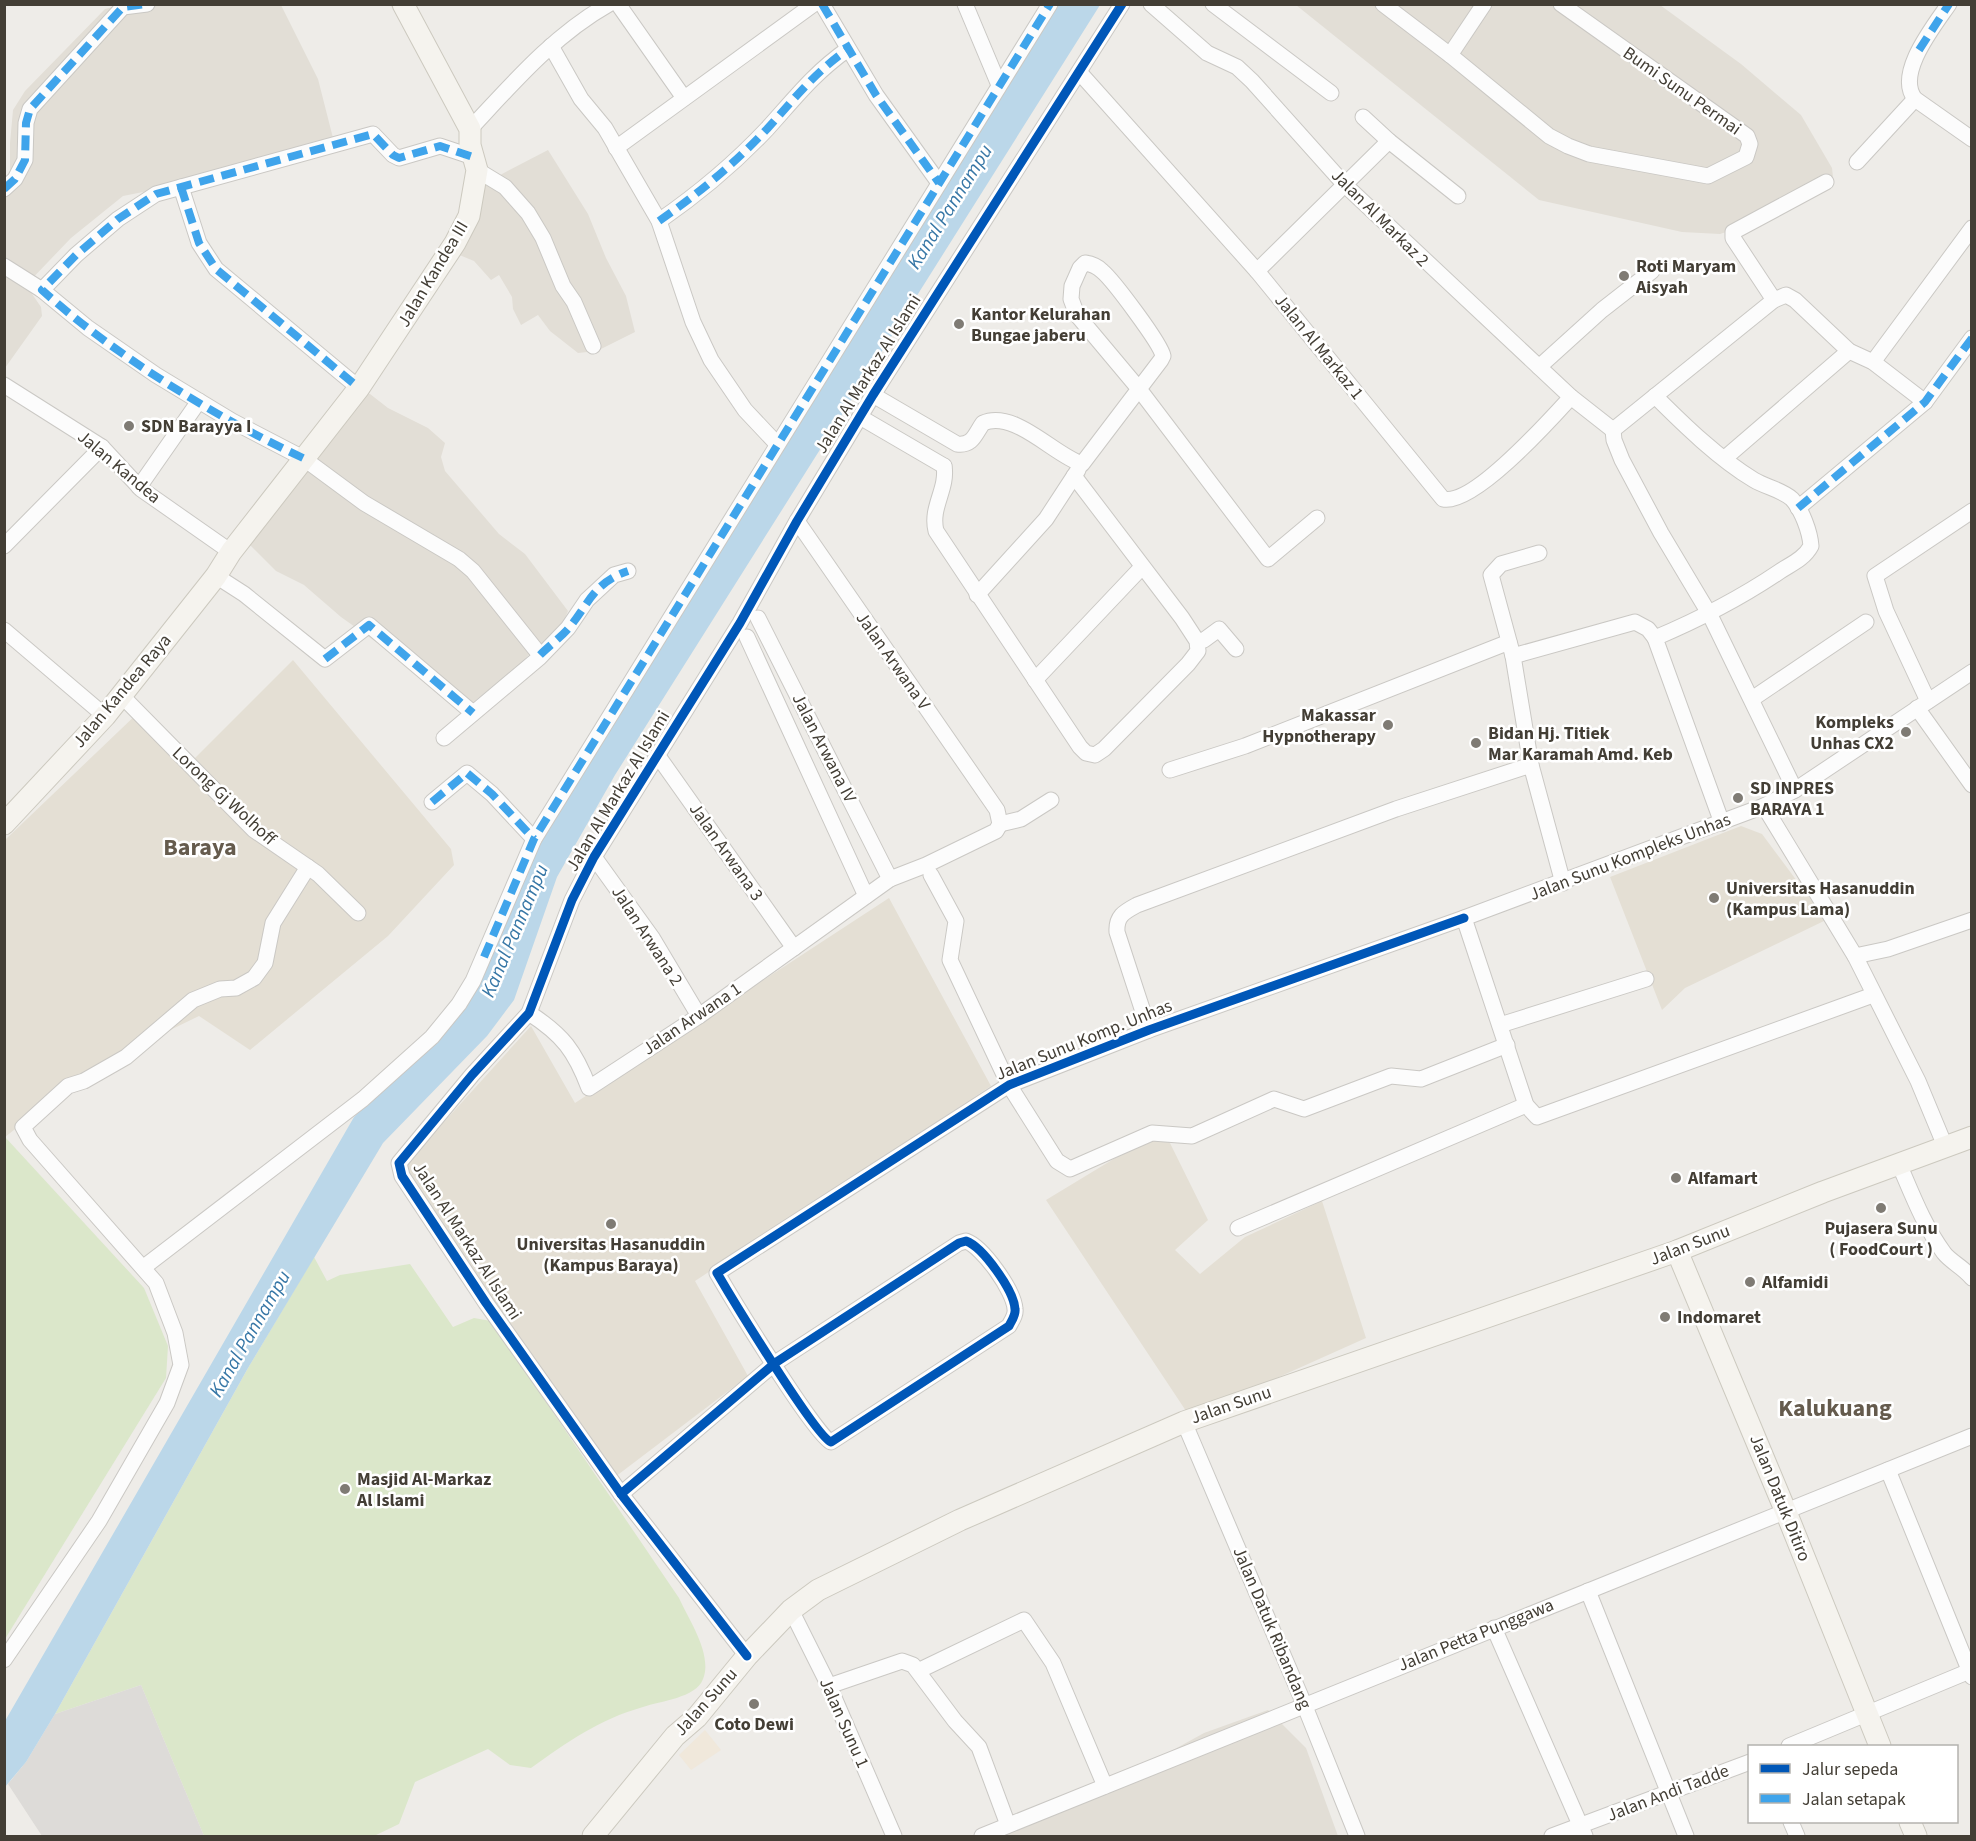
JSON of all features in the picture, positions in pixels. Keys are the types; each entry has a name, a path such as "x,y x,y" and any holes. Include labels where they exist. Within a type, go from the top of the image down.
{"main road":[{"path":"403,4 470,129"},
{"name":"Jalan Kandea III","path":"231,552 358,388 455,243 469,216 475,163 470,146 470,129"},
{"name":"Jalan Kandea Raya","path":"4,824 122,696 216,576 231,552"},
{"name":"Jalan Sunu","path":"593,1836 675,1736 697,1717 747,1656 791,1610 818,1590 960,1520 1184,1422 1677,1251 1971,1137"},
{"name":"Jalan Datuk Ditiro","path":"1677,1251 1786,1512 1880,1745"}],"street":[{"path":"4,189 15,178 25,160 26,123 30,109 118,6 147,4"},
{"path":"470,129 525,70 551,46 587,17 609,4"},
{"path":"618,4 684,98"},
{"path":"616,148 814,4"},
{"path":"822,4 876,95 939,183"},
{"path":"965,4 999,85"},
{"path":"144,1267 363,1099 432,1037 459,1004 473,981 534,839 1050,4"},
{"name":"Jalan Al Markaz Al Islami","path":"747,1656 621,1494 486,1303 399,1169 403,1156 529,1013 572,900 594,856 753,602 797,521 873,395 1122,4"},
{"name":"Jalan Al Markaz 2","path":"1151,4 1207,53 1237,67 1345,185 1571,397 1613,430"},
{"path":"1213,4 1331,93"},
{"name":"Bumi Sunu Permai","path":"1383,4 1549,136 1590,154 1708,176 1746,157 1750,144 1747,136 1561,4"},
{"path":"1450,55 1484,4"},
{"path":"1949,4 1919,50 1911,70 1910,89 1915,99 1971,139"},
{"path":"551,46 581,99 605,128 659,221 693,322 711,360 745,410 777,444"},
{"path":"659,221 702,191 766,129 820,69 848,49"},
{"name":"Jalan Al Markaz 1","path":"1080,73 1257,271 1445,500 1459,497 1478,487 1530,441 1571,397"},
{"path":"1857,162 1915,99"},
{"path":"1363,117 1389,141 1458,196"},
{"path":"42,290 76,255 118,219 156,194 373,134 393,155 399,158 440,146 475,163 505,188 528,213 543,238 563,286 574,302 593,346"},
{"path":"1257,271 1389,141"},
{"path":"1774,300 1733,238 1733,231 1826,182"},
{"path":"181,187 199,243 216,269 358,388"},
{"path":"1873,362 1971,228"},
{"path":"977,595 1046,519 1078,470 1139,389 1161,360 1162,352 1103,271 1085,263 1080,268 1072,286 1071,299 1077,315 1139,389 1268,559 1317,518"},
{"path":"4,266 42,290 107,342 199,401 303,458 364,503 459,559 480,580 540,655"},
{"path":"1539,367 1602,310 1652,271"},
{"path":"1795,790 1710,615 1660,533 1622,460 1614,440 1613,430 1774,300 1786,295 1795,300 1849,351 1873,362 1925,402"},
{"path":"1798,508 1925,402 1971,338"},
{"path":"1725,458 1849,351"},
{"name":"Jalan Kandea","path":"4,385 102,447 139,487 231,552"},
{"path":"873,395 957,444 966,445 983,423 998,420 1036,436 1072,461 1142,567 1197,641 1198,651 1194,658 1104,749 1095,755 1086,753 1080,747 944,545 934,524 932,518 943,482 944,466 957,444"},
{"path":"1655,396 1684,425 1754,480 1791,498 1798,508 1810,540 1808,553 1743,597 1710,615 1655,638"},
{"path":"139,487 199,401"},
{"path":"860,417 944,466"},
{"path":"4,546 102,447"},
{"path":"1971,511 1875,576 1922,704 1971,785"},
{"name":"Jalan Arwana V","path":"797,521 990,801 999,817 1000,824"},
{"path":"1539,553 1513,559 1492,571 1492,583 1511,649 1531,765 1563,882"},
{"path":"1035,680 1142,567"},
{"path":"444,738 568,628 587,600 615,575 628,571"},
{"path":"216,576 244,594 325,659 369,626 473,713"},
{"name":"Jalan Arwana IV","path":"758,618 890,879"},
{"path":"1170,770 1245,746 1511,649 1635,622 1648,629 1655,638 1722,823"},
{"path":"1752,699 1866,622"},
{"path":"1197,641 1204,640 1219,629 1236,649"},
{"path":"4,630 105,716"},
{"path":"747,637 866,896"},
{"name":"Jalan Sunu Kompleks Unhas","path":"1464,918 1764,806 1795,790 1971,672"},
{"name":"Lorong Gj Wolhoff","path":"122,696 254,830 308,867 358,913"},
{"name":"Jalan Arwana 3","path":"658,756 794,948"},
{"path":"1149,1030 1117,932 1117,921 1121,914 1137,904 1396,808 1531,765"},
{"path":"432,802 467,773 492,794 534,839"},
{"name":"Jalan Arwana 1","path":"529,1013 553,1029 570,1046 589,1088 699,1016 890,879 990,835 1000,824 1021,819 1051,800"},
{"path":"1764,806 1855,956 1918,1081 1945,1146"},
{"name":"Jalan Arwana 2","path":"594,856 653,939 699,1016"},
{"path":"4,1660 99,1521 174,1388 181,1365 176,1333 156,1282 30,1140 23,1127 68,1086 84,1081 126,1057 193,1000 220,988 236,988 254,978 265,963 273,922 308,867"},
{"path":"931,875 956,921 950,960 1009,1085 1057,1161 1070,1169 1152,1133 1192,1136 1274,1099 1304,1109 1391,1076 1421,1079 1507,1045"},
{"path":"1464,918 1526,1105 1537,1117 1873,995"},
{"name":"Jalan Sunu Komp. Unhas","path":"775,1363 717,1274 1009,1085 1149,1030 1464,918"},
{"path":"1855,956 1888,949 1971,921"},
{"path":"1500,1025 1646,978"},
{"path":"1238,1227 1526,1105"},
{"path":"1899,1164 1929,1232 1943,1252 1960,1265 1971,1278"},
{"path":"621,1494 775,1363 959,1243 966,1241 979,1249 1014,1299 1016,1313 1009,1326 836,1440 827,1441 819,1432 775,1363"},
{"name":"Jalan Datuk Ribandang","path":"1184,1422 1304,1704 1357,1836"},
{"name":"Jalan Petta Punggawa","path":"982,1836 1971,1436"},
{"path":"1792,1745 1971,1673 1888,1470"},
{"path":"1588,1591 1686,1836"},
{"name":"Jalan Sunu 1","path":"791,1610 829,1686 894,1836"},
{"path":"920,1670 1024,1620 1053,1663 1104,1786"},
{"path":"1494,1628 1583,1831"},
{"path":"829,1686 902,1661 908,1661 920,1670 943,1705 979,1747 1008,1825"},
{"name":"Jalan Andi Tadde","path":"1552,1836 1583,1831 1669,1792 1748,1762"}],"shaded area":[{"path":"126,4 281,5 318,79 333,138 173,186 123,196 71,238 26,285 41,307 42,316 5,368 5,180 10,173 13,110 25,91 105,9"},
{"path":"1296,5 1660,5 1741,64 1801,115 1832,168 1833,177 1756,222 1720,234 1682,232 1539,200"},
{"path":"548,150 588,214 606,258 626,296 635,332 597,351 578,353 550,331 538,315 521,325 513,309 512,297 499,275 491,280 474,261 457,254 482,189 502,174"},
{"path":"350,390 370,394 388,408 428,428 445,443 441,457 445,471 499,534 525,554 568,611 559,632 544,650 534,649 517,668 472,703 431,681 341,617 304,585 276,571 244,539 281,470 304,453"},
{"path":"293,660 451,849 454,865 388,936 250,1050 199,1016 96,1066 5,1137 5,840 142,709 194,759"},
{"name":"Universitas Hasanuddin (Kampus Lama)","path":"1741,826 1762,834 1826,920 1685,988 1662,1010 1610,877"},
{"name":"Universitas Hasanuddin (Kampus Baraya)","path":"889,898 991,1086 695,1281 748,1376 615,1477 409,1178 405,1165 531,1026 575,1103"},
{"path":"1168,1139 1208,1220 1175,1250 1200,1274 1245,1237 1322,1201 1366,1338 1190,1417 1046,1200 1145,1140"},
{"path":"141,1685 204,1836 42,1836 8,1784 26,1762 55,1714"},
{"path":"1268,1710 1306,1748 1338,1836 997,1836 1115,1782 1204,1733"},
{"path":"705,1730 721,1750 691,1770 679,1755"}],"green space":[{"path":"5,1137 144,1288 168,1346 166,1378 5,1639"},
{"path":"314,1257 327,1281 340,1275 410,1264 453,1327 474,1318 491,1321 679,1598 702,1649 705,1670 703,1679 693,1691 612,1718 571,1740 531,1768 510,1765 488,1749 415,1782 399,1824 374,1836 204,1836 141,1685 55,1714 248,1368"}],"water":[{"name":"Kanal Pannampu","path":"1056,5 1100,5 615,775 557,877 514,1000 487,1036 383,1143 248,1368 55,1714 26,1762 5,1787 5,1721 354,1117 453,1016 533,846"}],"marked path":[{"path":"4,189 15,179 25,160 26,123 30,109 123,7 147,4"},
{"path":"822,4 876,95 939,183"},
{"path":"484,957 534,839 1050,4"},
{"path":"1919,50 1949,4"},
{"path":"659,221 729,166 815,77 848,49"},
{"path":"303,458 235,424 166,383 101,338 42,290 76,255 118,219 156,194 373,134 393,155 399,158 440,146 473,157"},
{"path":"181,187 199,243 216,269 359,388"},
{"path":"1798,508 1925,402 1972,338"},
{"path":"540,655 568,629 599,588 628,571"},
{"path":"325,659 369,625 473,713"},
{"path":"432,802 467,773 492,794 534,839"}],"cycle path":[{"path":"747,1656 621,1494 486,1303 402,1176 399,1163 472,1075 529,1013 572,900 594,857 740,623 797,521 873,395 1122,4"},
{"path":"621,1494 775,1363 959,1243 966,1241 989,1260 1004,1281 1013,1301 1015,1313 1009,1326 831,1442 822,1434 792,1393 774,1365 755,1336 717,1273 1009,1085 1149,1030 1464,918"}],"place":[{"name":"Roti Maryam Aisyah","path":"1624,276"},
{"name":"Kantor Kelurahan Bungae jaberu","path":"959,324"},
{"name":"SDN Barayya I","path":"129,426"},
{"name":"Makassar Hypnotherapy","path":"1388,725"},
{"name":"Kompleks Unhas CX2","path":"1906,732"},
{"name":"Bidan Hj. Titiek Mar Karamah Amd. Keb","path":"1476,743"},
{"name":"SD INPRES BARAYA 1","path":"1738,798"},
{"name":"Universitas Hasanuddin (Kampus Lama)","path":"1714,898"},
{"name":"Alfamart","path":"1676,1178"},
{"name":"Pujasera Sunu ( FoodCourt )","path":"1881,1208"},
{"name":"Universitas Hasanuddin (Kampus Baraya)","path":"611,1224"},
{"name":"Alfamidi","path":"1750,1282"},
{"name":"Indomaret","path":"1665,1317"},
{"name":"Masjid Al-Markaz Al Islami","path":"345,1489"},
{"name":"Coto Dewi","path":"754,1704"}],"district":[{"name":"Baraya","path":"200,847"},
{"name":"Kalukuang","path":"1835,1408"}]}
